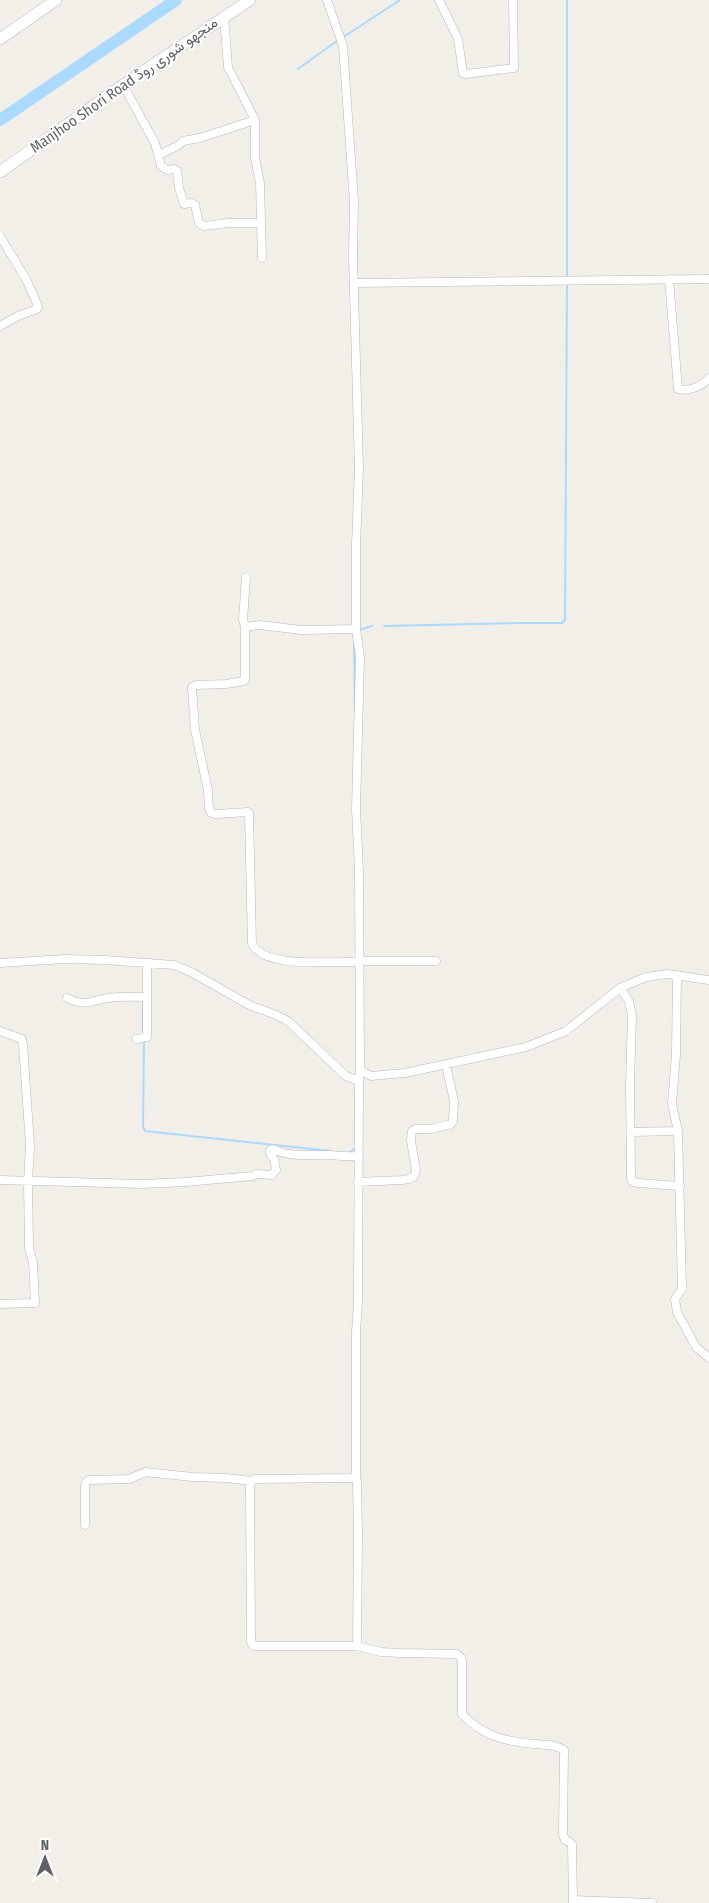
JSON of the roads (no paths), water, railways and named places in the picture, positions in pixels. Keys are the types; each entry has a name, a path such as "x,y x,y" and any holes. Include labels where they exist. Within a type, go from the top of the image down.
{"street":[{"path":"0,39 56,0"},
{"name":"Manjhoo Shori Road منجھو شوری روڈ","path":"0,172 123,85 250,0"},
{"path":"327,0 343,46 354,202 354,282 359,468 356,545 356,629 360,657 356,809 359,871 357,962 360,1070 356,1477 353,1478"},
{"path":"439,0 458,39 463,73 466,74 514,68 513,0"},
{"path":"224,17 228,67 254,120 255,158 260,183 262,258"},
{"path":"123,85 155,143 164,169 174,169 177,171 181,197 184,204 192,202 195,205 199,223 204,226 228,223 260,223"},
{"path":"158,155 179,145 183,141 200,138 254,120"},
{"path":"0,236 27,281 38,306 37,309 18,316 0,326"},
{"path":"354,282 709,278"},
{"path":"669,279 678,389 683,390 702,386 709,378"},
{"path":"246,577 243,620 245,627 244,681 192,687 195,730 208,790 209,809 211,813 216,814 249,813 252,943 254,948 272,959 284,961 436,962"},
{"path":"245,627 260,625 301,630 356,629"},
{"path":"0,964 65,959 174,965 191,972 251,1006 288,1021 346,1076 359,1082"},
{"path":"137,1038 147,1037 147,968 150,963"},
{"path":"360,1070 371,1076 405,1073 526,1047 566,1031 620,988 646,976 667,974 709,980"},
{"path":"677,975 676,1056 672,1104 678,1131 682,1289 677,1295 675,1305 696,1347 709,1358"},
{"path":"620,988 628,1001 632,1016 630,1085 631,1179 633,1182 680,1186"},
{"path":"67,998 78,1004 85,1004 107,998 147,997"},
{"path":"0,1032 22,1039 23,1044 30,1146 28,1181 34,1303 0,1304"},
{"path":"358,1182 409,1179 414,1176 416,1170 411,1141 412,1131 451,1124 452,1121 454,1101 446,1065"},
{"path":"632,1132 678,1131"},
{"path":"0,1180 142,1184 185,1182 256,1174 272,1175 276,1170 274,1159 270,1154 270,1150 273,1149 304,1156 358,1156"},
{"path":"85,1525 84,1487 89,1480 129,1479 146,1472 252,1481 254,1479 353,1478 357,1480 357,1646"},
{"path":"252,1481 250,1483 251,1642 254,1646 357,1646 381,1652 457,1654 462,1662 462,1714 472,1724 493,1736 516,1742 558,1746 564,1750 564,1834 565,1840 572,1844 573,1902 652,1903"}],"waterway":[{"path":"0,120 176,0"},
{"path":"345,36 400,0"},
{"path":"567,0 567,278"},
{"path":"298,69 337,41"},
{"path":"384,626 562,623 565,620 567,282"},
{"path":"359,630 372,626"},
{"path":"354,640 355,717"},
{"path":"143,1003 143,1032"},
{"path":"144,1043 143,1126 145,1131 331,1151"},
{"path":"348,1153 354,1149"}]}
